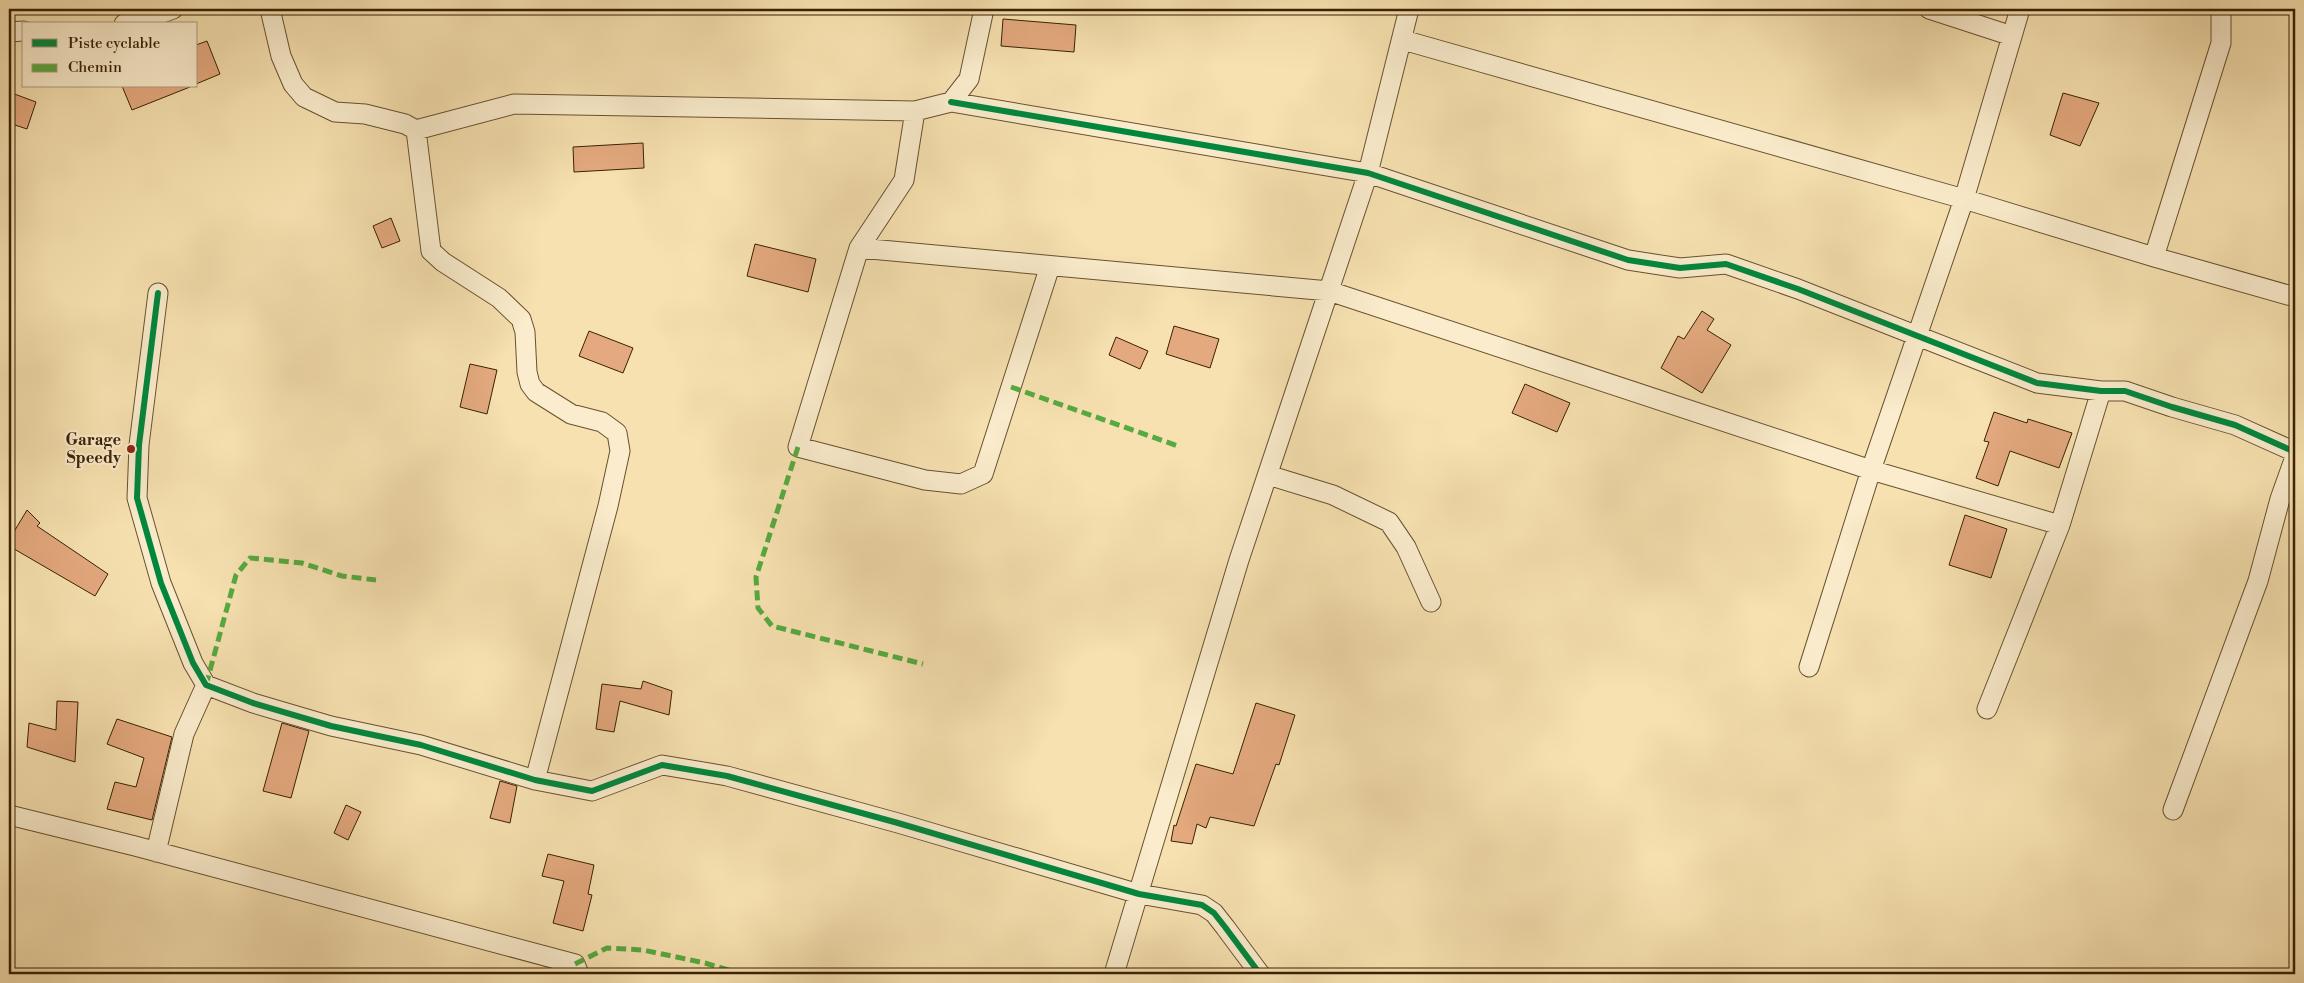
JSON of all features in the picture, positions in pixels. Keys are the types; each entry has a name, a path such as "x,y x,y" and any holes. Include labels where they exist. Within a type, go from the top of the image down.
{"street":[{"path":"137,22 173,9"},
{"path":"270,9 281,56 293,84 304,97 335,112 365,114 406,124 416,130 514,104 915,111 951,102 1368,173 1628,260 1680,268 1726,264 2037,383 2101,391 2125,391 2235,425 2295,452"},
{"path":"951,102 969,79 984,9"},
{"path":"1114,974 1239,560 1368,173 1409,9"},
{"path":"1929,9 2012,36"},
{"path":"1809,667 1871,470 1964,198 2020,9"},
{"path":"2154,257 2221,43 2222,9"},
{"path":"9,32 22,30"},
{"path":"1402,40 1964,198 2154,257 2295,297"},
{"path":"915,111 904,180 859,248 798,447 925,480 961,484 983,474 1050,266"},
{"path":"416,130 430,251 443,262 499,298 522,319 525,332 527,372 530,384 536,392 572,414 602,422 617,434 620,451 608,506 535,780"},
{"path":"859,248 1329,291 1871,470 2060,525"},
{"path":"158,293 139,445 137,498 161,583 193,662 206,685 254,703 322,723 421,744 535,780 592,791 662,765 727,776 898,823 1139,894 1202,905 1214,913 1260,974"},
{"path":"1987,710 2060,525 2101,391"},
{"path":"2172,810 2258,581 2280,499 2295,457"},
{"path":"1268,475 1333,495 1389,522 1406,547 1430,602"},
{"path":"156,852 184,734 206,685"},
{"path":"9,815 156,852 574,964 580,974"}],"building":[{"path":"1003,19 1076,25 1074,52 1001,46"},
{"path":"207,41 220,74 198,83 198,44"},
{"path":"123,88 187,88 132,110"},
{"path":"9,92 36,102 27,129 9,123"},
{"path":"2063,93 2099,103 2080,146 2050,135"},
{"path":"643,143 644,168 574,172 573,147"},
{"path":"391,218 400,241 382,248 373,226"},
{"path":"755,244 816,259 808,292 747,276"},
{"path":"1702,311 1714,319 1707,330 1731,345 1702,393 1661,368 1678,336 1684,339"},
{"path":"1174,326 1219,339 1210,368 1166,354"},
{"path":"589,331 633,348 623,373 579,356"},
{"path":"1116,337 1148,351 1140,369 1109,355"},
{"path":"470,364 497,370 487,414 460,407"},
{"path":"1525,384 1570,403 1557,432 1512,413"},
{"path":"1994,412 2027,423 2028,419 2072,433 2059,468 2010,451 1998,486 1976,478 1989,442 1984,441"},
{"path":"27,510 40,523 37,526 108,574 95,596 9,546 9,540"},
{"path":"1965,515 2007,529 1991,578 1949,565"},
{"path":"643,681 672,691 669,715 620,701 614,732 596,729 602,684 641,689"},
{"path":"57,701 78,702 75,762 27,747 29,723 56,730"},
{"path":"1256,703 1295,715 1279,765 1276,764 1254,826 1210,817 1206,828 1197,824 1192,844 1171,841 1174,825 1176,826 1196,764 1233,774"},
{"path":"117,719 172,737 152,820 107,809 115,782 136,787 144,758 107,744"},
{"path":"282,723 309,731 291,798 263,791"},
{"path":"500,781 517,786 510,823 490,818"},
{"path":"346,805 361,812 348,840 334,833"},
{"path":"548,854 594,865 588,894 592,895 583,931 553,923 564,881 542,876"}],"marked path":[{"path":"1011,387 1178,446"},
{"path":"798,447 756,577 758,608 772,626 923,664"},
{"path":"206,685 236,575 250,558 302,563 342,576 376,580"},
{"path":"575,964 607,948 643,950 705,963 742,974"}],"cycle path":[{"path":"951,102 1368,173 1628,260 1680,268 1726,264 1798,289 2037,383 2101,391 2125,391 2235,425 2295,452"},
{"path":"158,293 139,445 137,498 161,583 193,663 206,685 253,703 331,726 421,745 535,780 592,791 662,765 727,776 898,823 1139,894 1202,905 1214,913 1260,974"}],"place":[{"name":"Garage Speedy","path":"131,449"}]}
